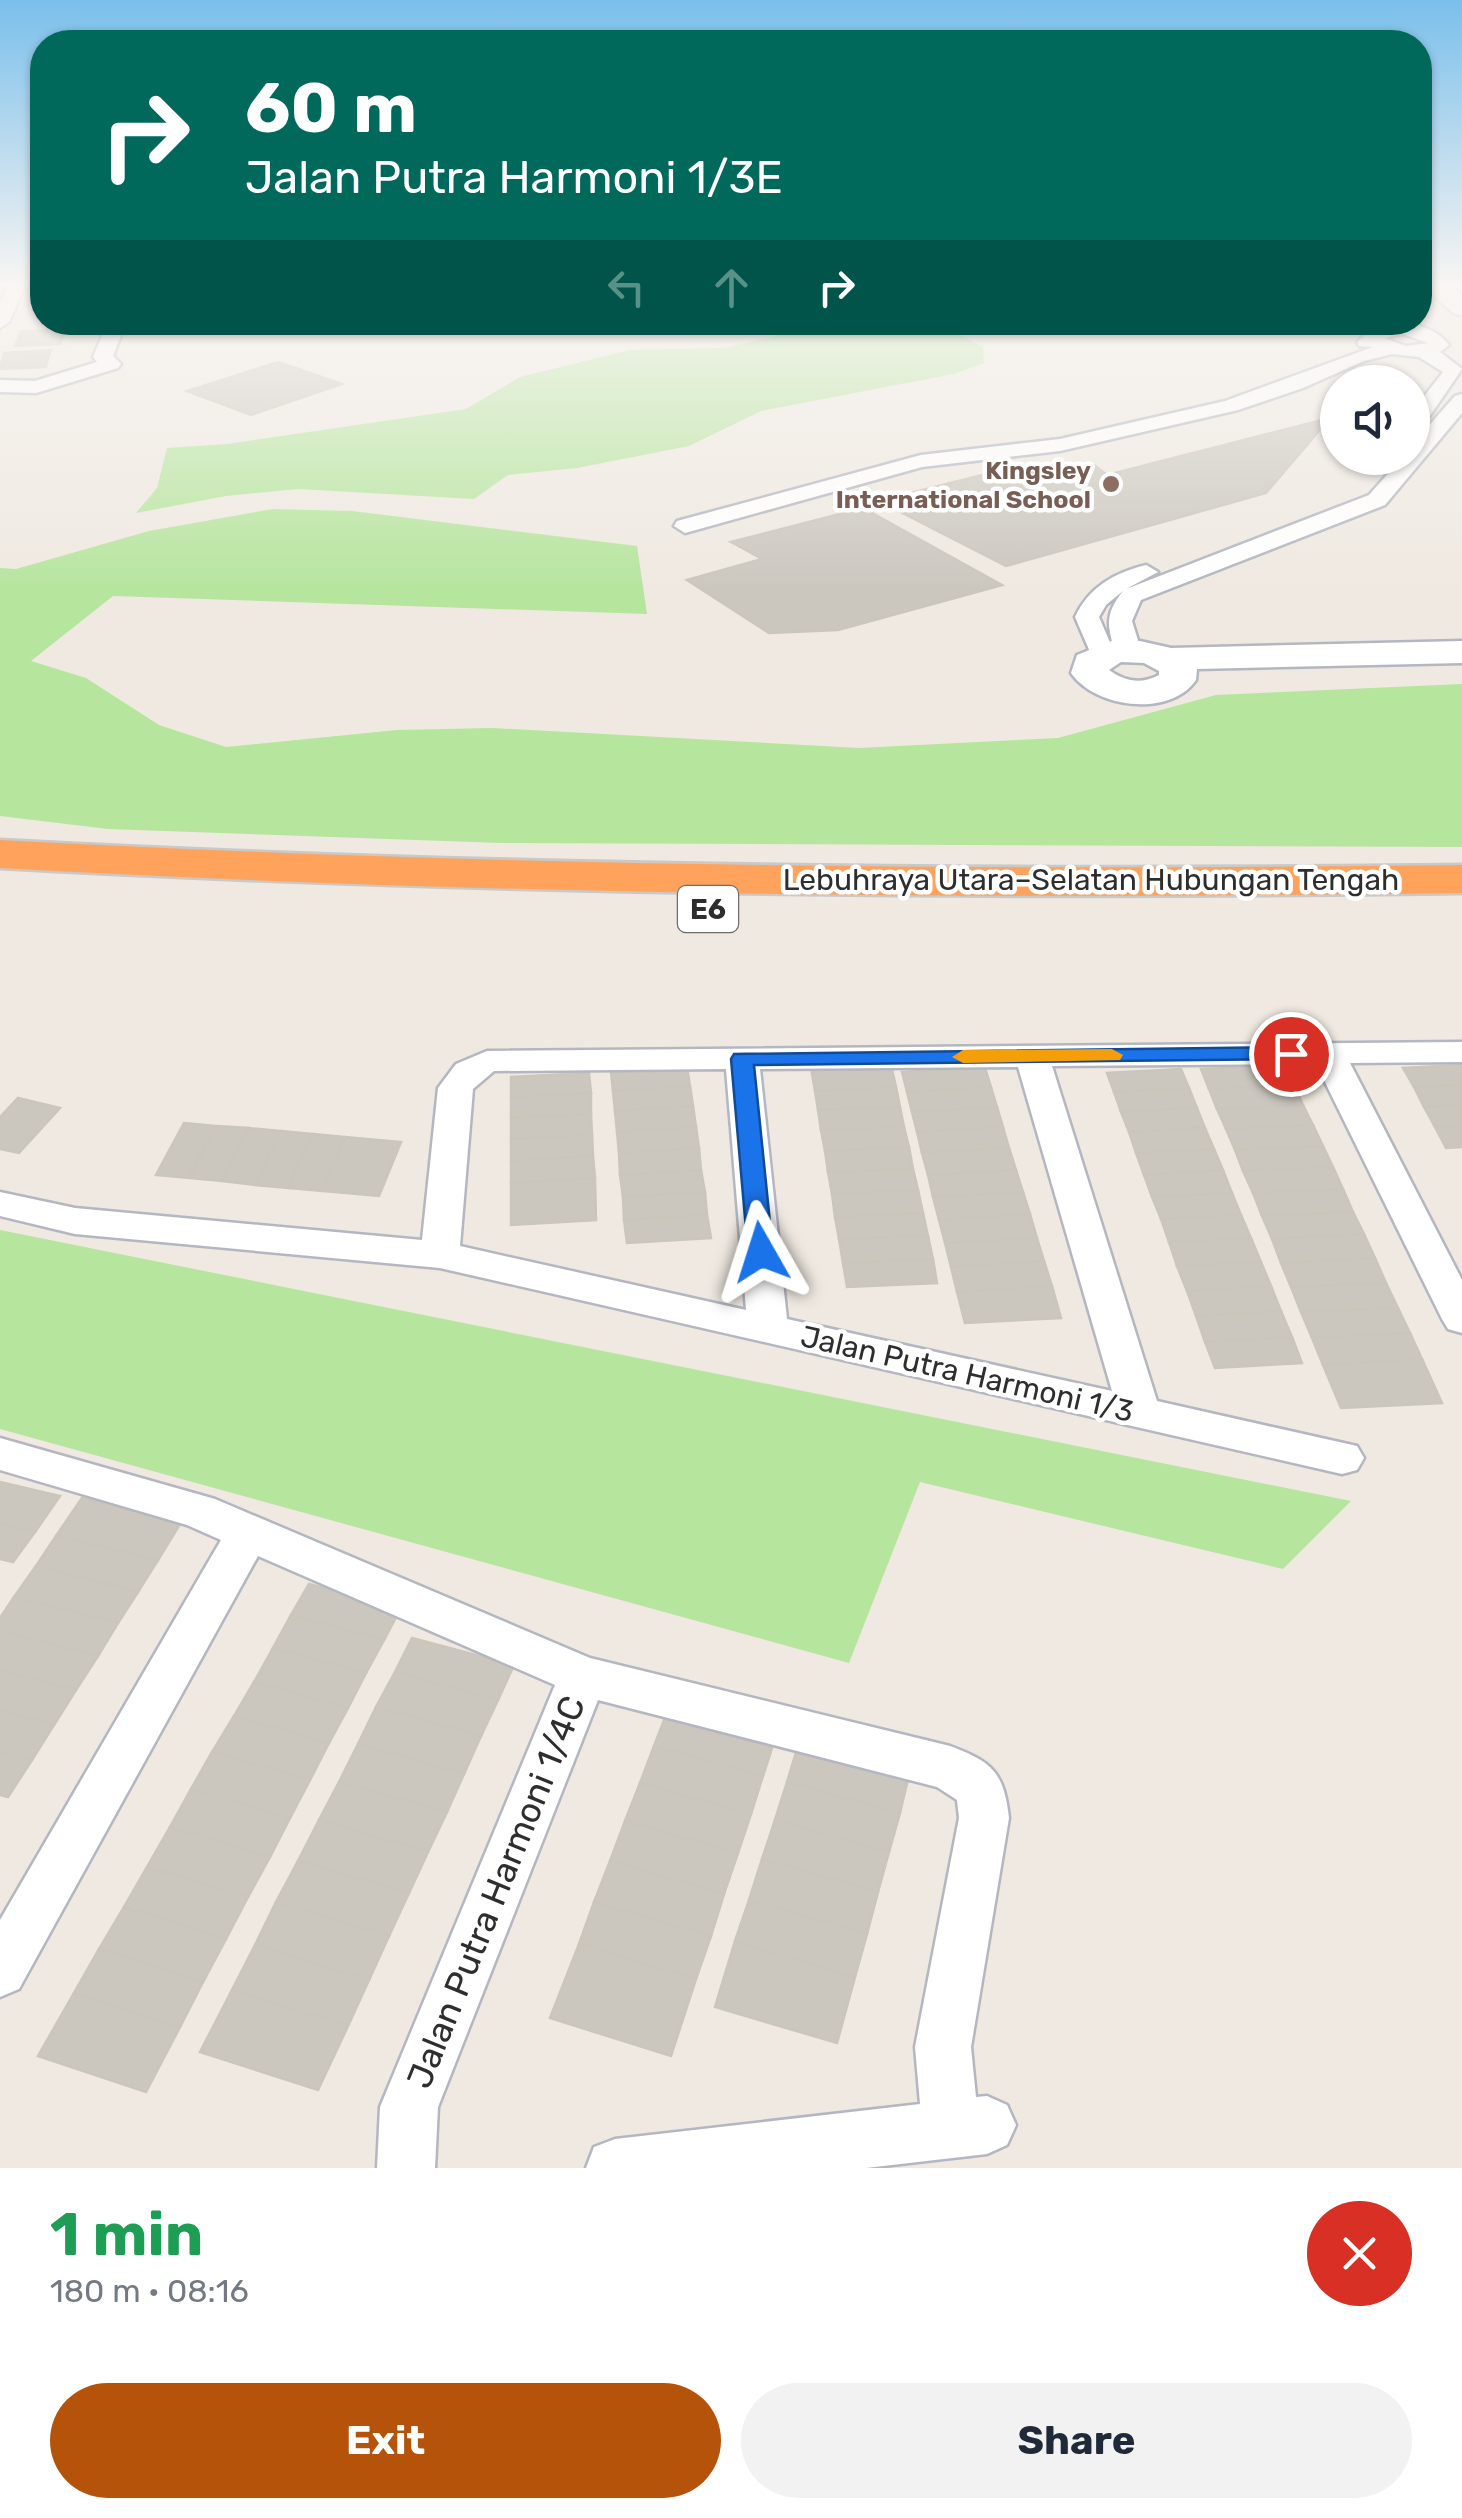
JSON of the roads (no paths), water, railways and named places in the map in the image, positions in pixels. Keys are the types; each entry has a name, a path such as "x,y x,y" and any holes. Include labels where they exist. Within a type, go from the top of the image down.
{"highway":[{"name":"Lebuhraya Utara–Selatan Hubungan Tengah","path":"0,854 230,868 895,883 1425,905"},
{"name":"Lebuhraya Utara–Selatan Hubungan Tengah","path":"0,885 265,901 933,914 1425,905 1462,879"}],"main road":[{"path":"1115,652 1090,662 1090,673 1114,688 1159,690 1172,670"},
{"path":"1172,670 1462,652"},
{"path":"1172,670 1462,670"}],"street":[{"path":"685,526 921,461 1060,445 1231,406 1287,387"},
{"path":"1115,652 1118,612 1132,596 1377,500 1462,400"},
{"path":"1115,652 1087,617 1100,592 1319,509 1352,492 1369,475"},
{"path":"440,1256 456,1088 468,1072 486,1061 1462,1052"},
{"path":"1328,1054 1462,1319"},
{"path":"1032,1056 1140,1413"},
{"path":"742,1059 768,1330"},
{"name":"Jalan Putra Harmoni 1/3","path":"0,1204 75,1221 440,1256 1342,1458"},
{"path":"0,1454 198,1511 583,1676 950,1768 981,1788 984,1818 944,2046 969,2126 615,2168"},
{"path":"0,1971 250,1532"},
{"name":"Jalan Putra Harmoni 1/4C","path":"406,2168 410,2107 583,1676"}],"place":[{"name":"Kingsley International School","path":"1111,484"}]}
